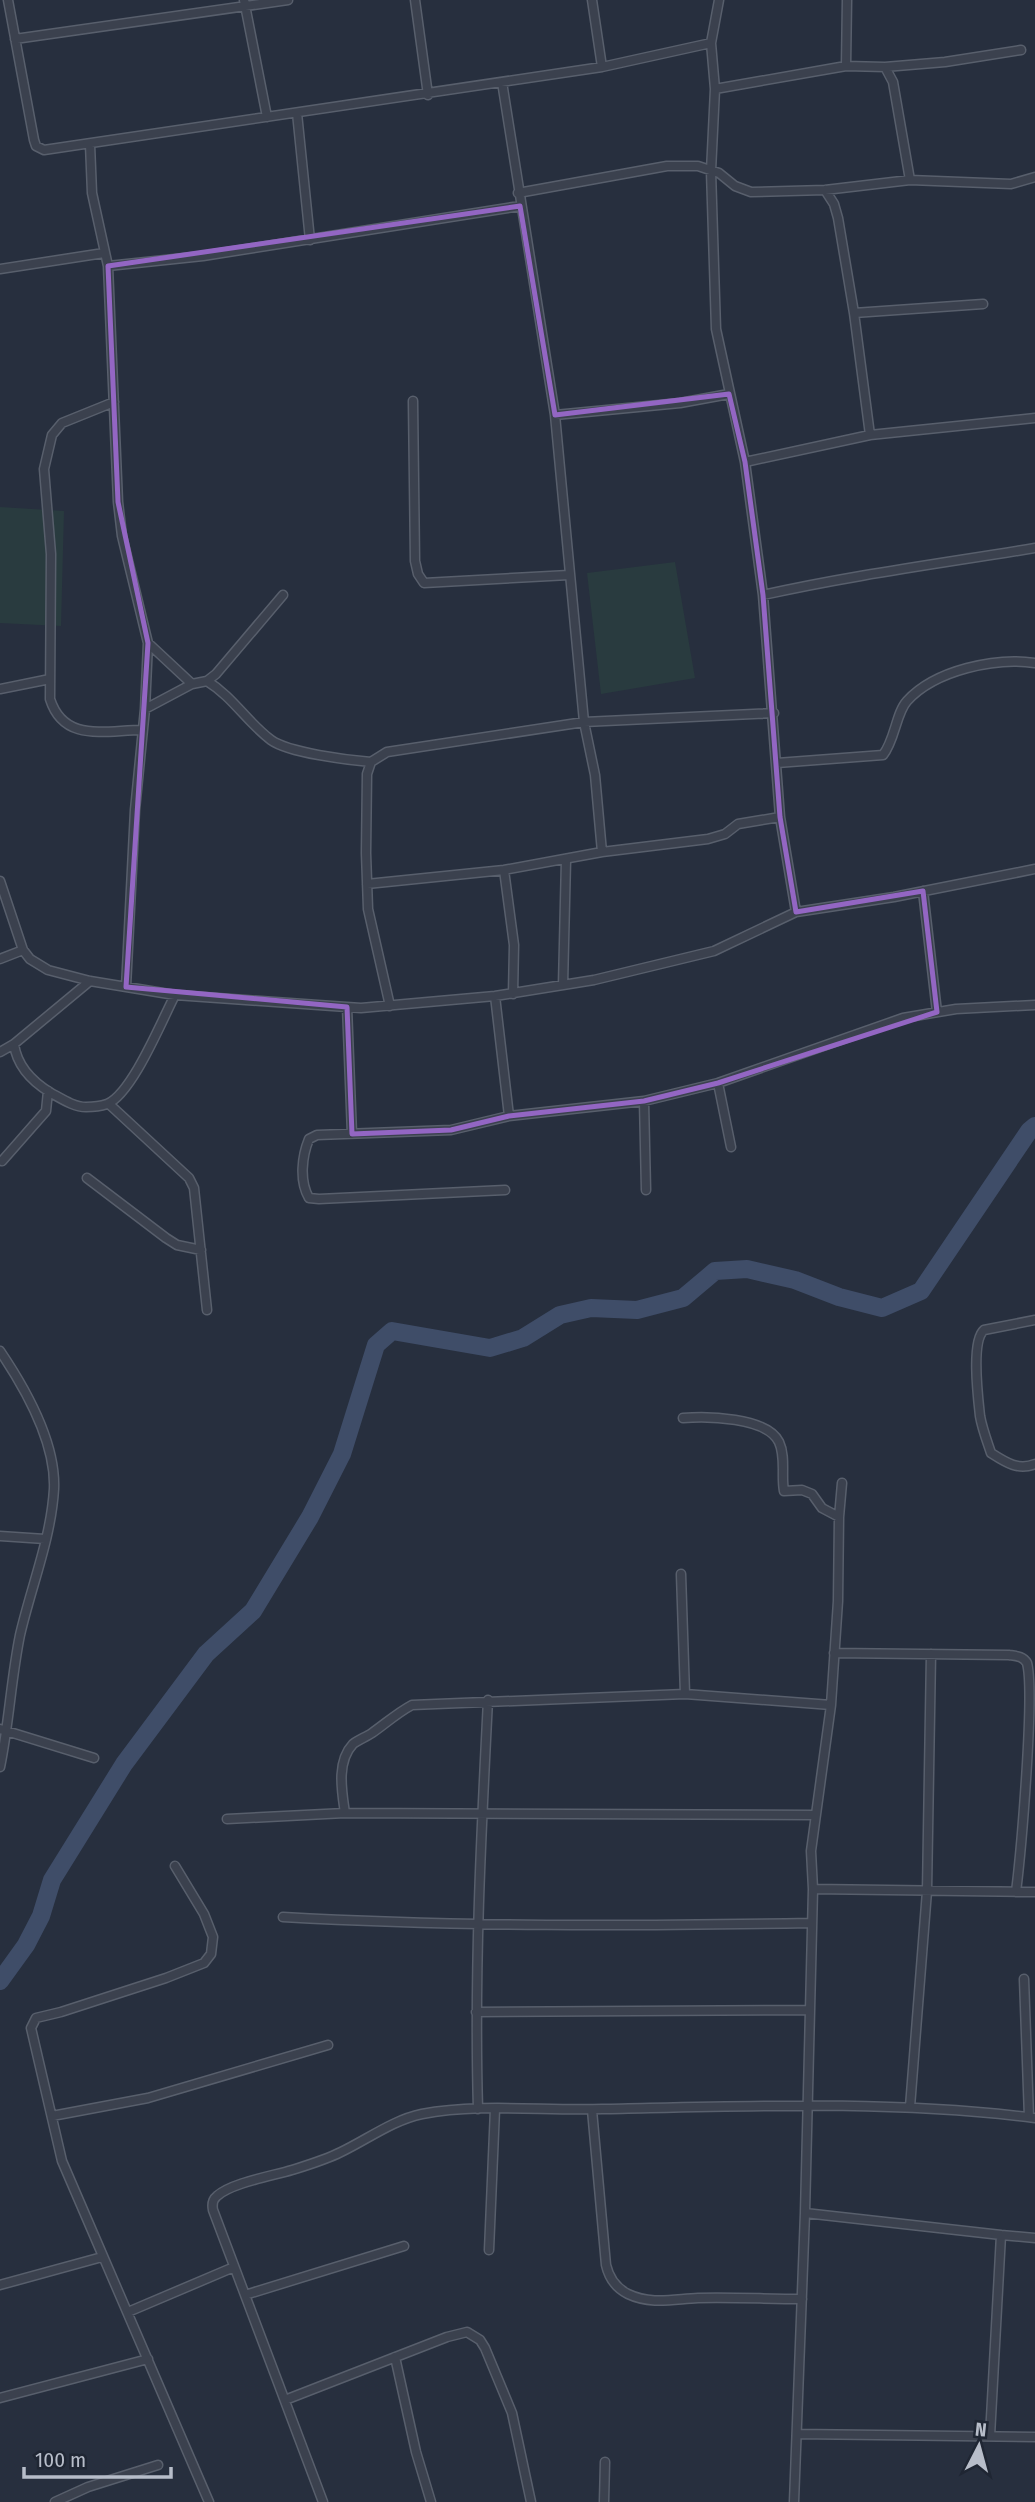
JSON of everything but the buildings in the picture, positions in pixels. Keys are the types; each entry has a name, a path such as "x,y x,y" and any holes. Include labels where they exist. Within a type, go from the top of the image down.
{"street":[{"path":"8,0 36,146 51,151 602,67 711,43"},
{"path":"15,39 245,3 288,0"},
{"path":"415,0 428,95"},
{"path":"592,0 602,67"},
{"path":"719,0 711,43 715,89 711,171 716,329 746,462 764,595 780,817 796,912"},
{"path":"846,66 847,0"},
{"path":"245,3 267,117"},
{"path":"715,89 846,66 885,67 945,62 1021,50"},
{"path":"885,67 893,82 910,180"},
{"path":"502,82 555,415 584,722 595,775 602,852"},
{"path":"297,113 310,240"},
{"path":"90,144 92,192 103,253 108,266 118,502 122,536 148,643 126,987"},
{"path":"518,193 667,166 688,165 719,173 742,190 825,190 910,180 1011,184 1035,177"},
{"path":"825,190 834,204 838,218 870,435"},
{"path":"108,266 203,256 520,206"},
{"path":"0,269 103,253"},
{"path":"854,313 983,304"},
{"path":"555,415 680,403 729,394"},
{"path":"413,401 415,561 418,574 424,583 569,575"},
{"path":"114,402 62,423 52,435 44,469 51,554 50,699 54,713 68,726 83,731 142,730"},
{"path":"746,462 870,435 1035,418"},
{"path":"764,595 841,578 1035,548"},
{"path":"145,709 192,684 207,681 216,674 283,595"},
{"path":"148,643 192,684"},
{"path":"777,763 883,755 906,702 926,685 965,668 1023,661 1035,663"},
{"path":"0,689 50,679"},
{"path":"207,681 219,688 273,741 296,750 371,762"},
{"path":"390,1006 368,909 366,774 371,762 387,752 584,722 774,713"},
{"path":"367,884 504,870 602,852 708,839 725,834 738,824 780,817"},
{"path":"563,985 566,860"},
{"path":"0,881 23,950 30,959 48,970 90,981 175,995 347,1007 390,1006 495,996 594,980 714,951 796,912 1035,869"},
{"path":"504,870 514,945 513,994"},
{"path":"923,891 937,1012"},
{"path":"0,959 23,950"},
{"path":"0,1052 14,1044 90,981"},
{"path":"14,1044 18,1063 48,1091 77,1106 109,1104 136,1073 175,995"},
{"path":"495,996 509,1116"},
{"path":"505,1189 309,1198 305,1191 304,1150 309,1139 317,1135 451,1130 509,1116 644,1101 718,1083 903,1018 937,1012 1035,1005"},
{"path":"347,1007 352,1134"},
{"path":"718,1083 731,1147"},
{"path":"2,1161 46,1111 48,1091"},
{"path":"644,1101 646,1190"},
{"path":"109,1104 189,1178 194,1188 207,1310"},
{"path":"87,1178 177,1245 201,1250"},
{"path":"1035,1320 984,1330 979,1334 976,1348 981,1417 991,1452 1007,1464 1026,1468 1035,1464"},
{"path":"0,1351 20,1380 51,1458 54,1488 45,1539 20,1636 3,1730 0,1767"},
{"path":"682,1418 708,1416 760,1426 771,1432 779,1442 784,1491 802,1490 812,1494 822,1508 839,1517"},
{"path":"794,2502 805,2213 810,1923 813,1889 811,1851 831,1705 842,1483"},
{"path":"0,1536 45,1539"},
{"path":"681,1574 685,1694"},
{"path":"834,1653 1009,1655 1021,1657 1027,1663 1035,1692 1026,1813 1016,1892"},
{"path":"910,2108 927,1891 931,1654"},
{"path":"345,1813 342,1787 345,1756 353,1744 412,1705 685,1694 831,1705"},
{"path":"478,2109 476,2012 488,1700"},
{"path":"3,1730 94,1758"},
{"path":"226,1819 345,1813 815,1815"},
{"path":"175,1866 204,1914 213,1937 211,1954 204,1963 166,1978 33,2020 32,2034 62,2161 209,2502"},
{"path":"813,1889 1035,1892"},
{"path":"283,1917 615,1927 810,1923"},
{"path":"323,2502 213,2210 212,2203 216,2196 236,2187 313,2164 340,2153 402,2120 423,2114 478,2109 592,2110 807,2105 910,2108 1032,2117 1024,1979"},
{"path":"476,2012 809,2010"},
{"path":"52,2116 148,2098 328,2045"},
{"path":"489,2250 495,2109"},
{"path":"592,2110 606,2265 609,2277 617,2287 628,2294 661,2301 699,2298 802,2300"},
{"path":"805,2213 1035,2238"},
{"path":"990,2436 1001,2235"},
{"path":"245,2295 404,2246"},
{"path":"0,2285 102,2257"},
{"path":"128,2312 234,2267"},
{"path":"285,2400 467,2332 480,2340 512,2413 531,2502"},
{"path":"395,2357 411,2434 431,2502"},
{"path":"0,2398 148,2359"},
{"path":"797,2434 1035,2437"},
{"path":"604,2502 605,2462"},
{"path":"55,2502 88,2487 158,2465"}],"highlighted area":[{"path":"520,206 555,415 729,394 745,462 763,595 780,817 796,912 923,891 937,1012 718,1083 644,1101 509,1116 451,1130 352,1134 347,1007 126,987 148,643 118,502 108,266"}],"shaded area":[{"path":"0,507 64,511 61,626 0,623"},
{"path":"675,562 695,678 601,694 587,573"}],"waterway":[{"path":"0,1981 26,1945 41,1916 52,1880 124,1764 206,1654 253,1611 310,1517 342,1454 376,1345 392,1331 490,1348 523,1338 560,1315 591,1308 637,1310 683,1298 715,1271 747,1269 795,1280 839,1297 882,1308 921,1291 1035,1126"}]}
